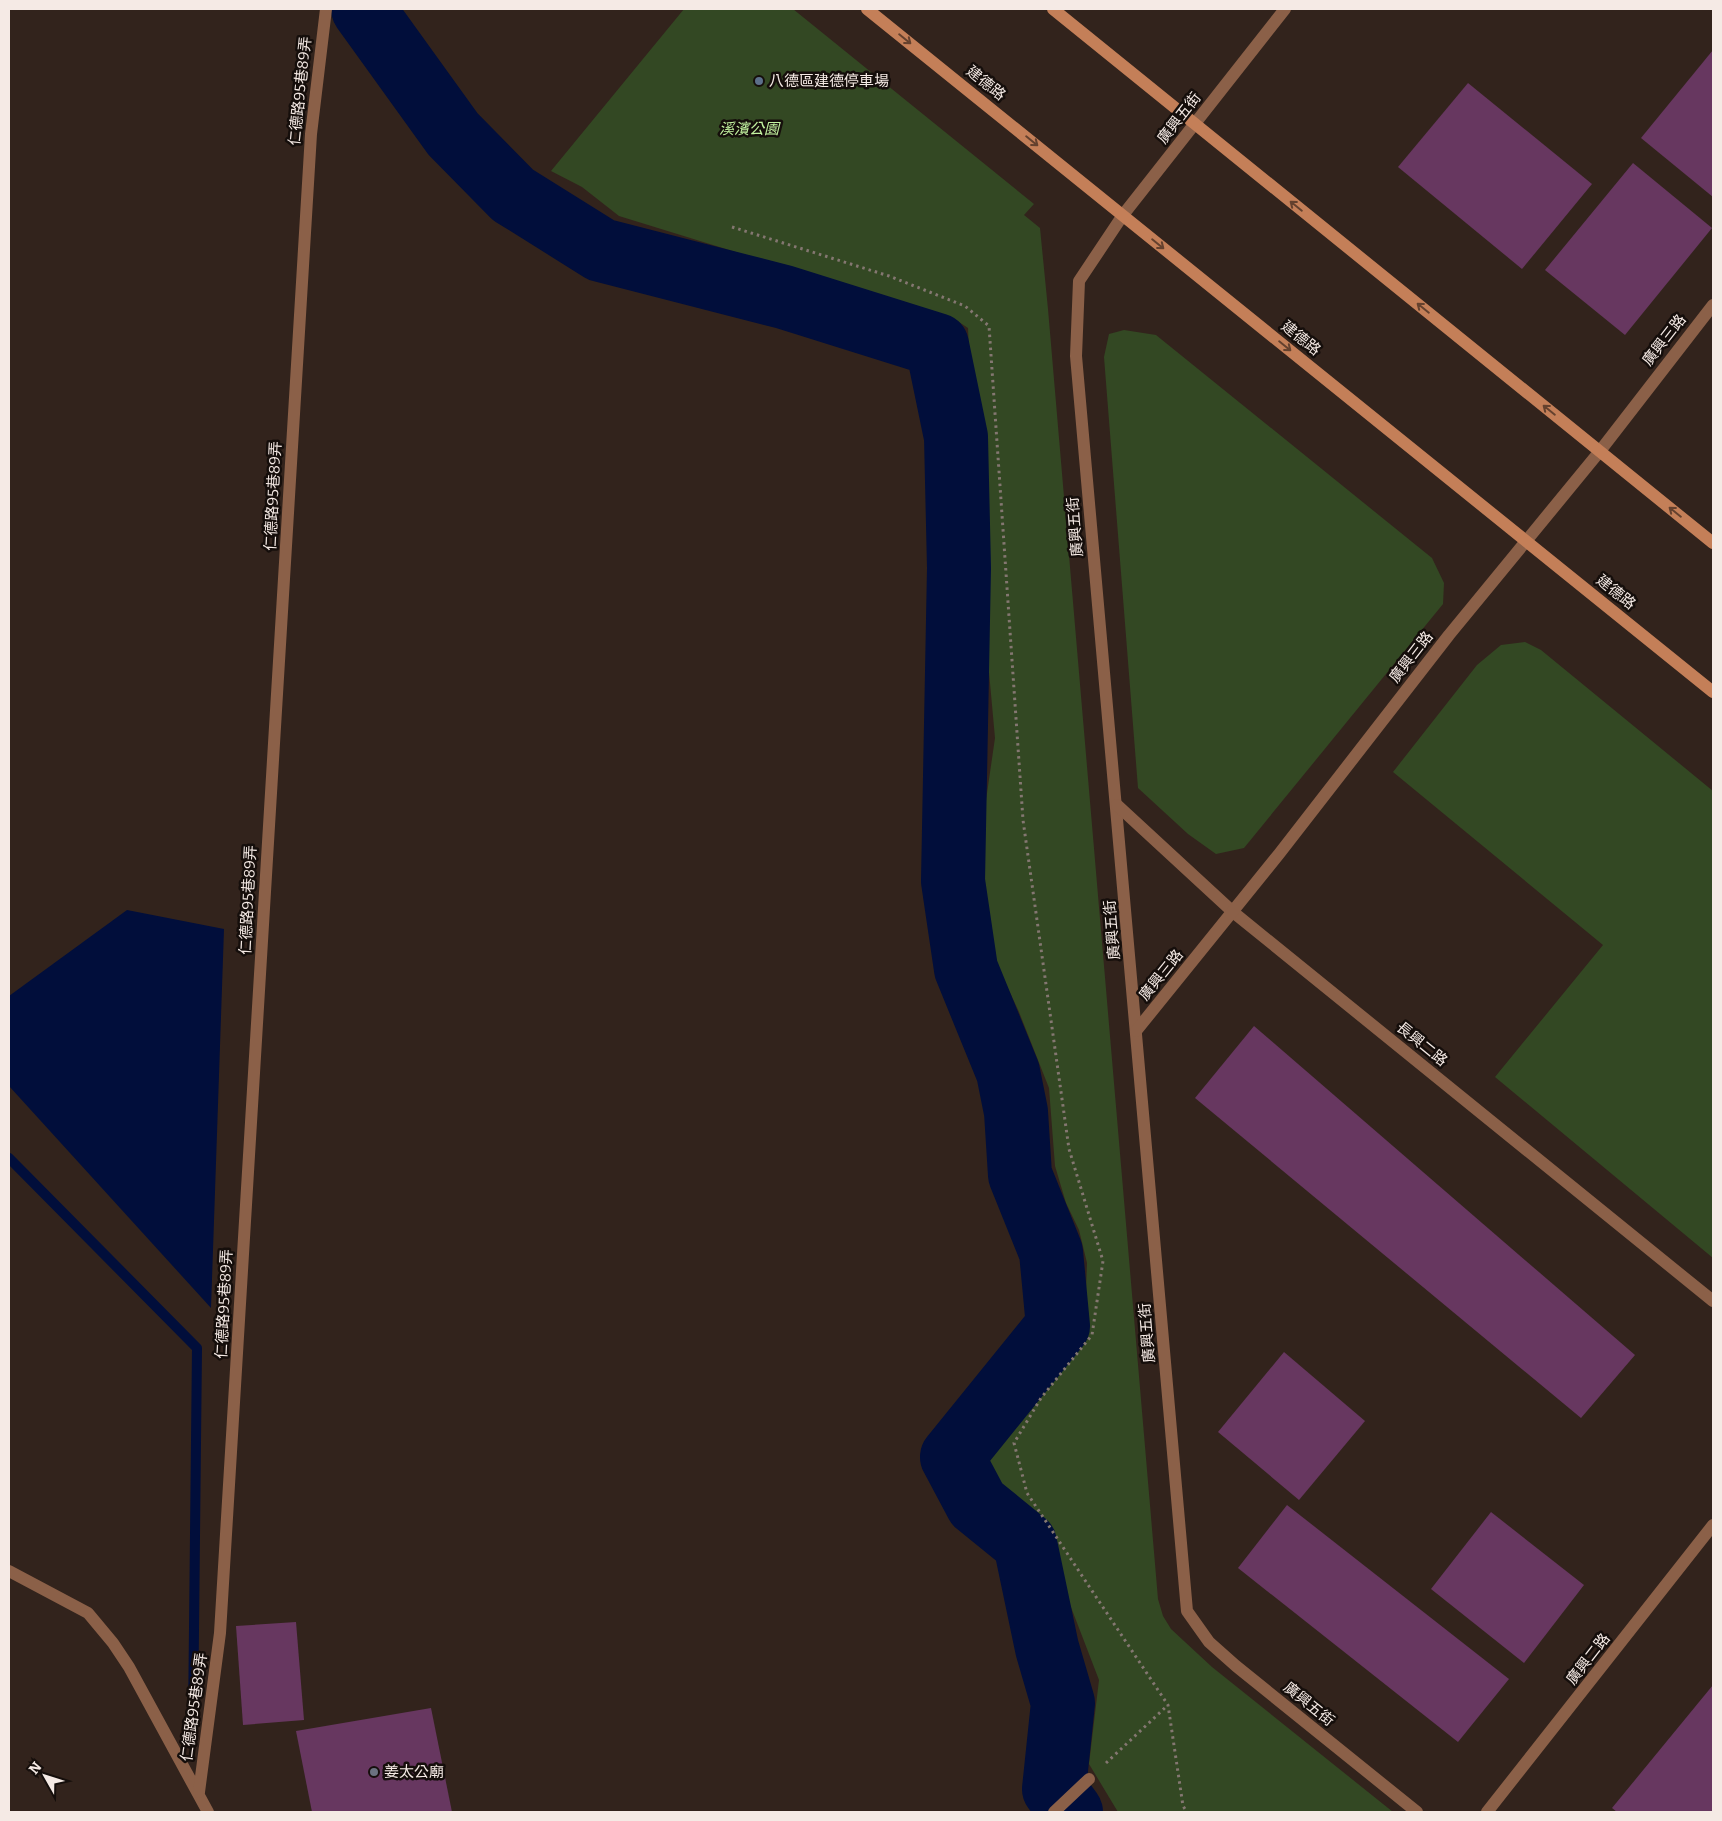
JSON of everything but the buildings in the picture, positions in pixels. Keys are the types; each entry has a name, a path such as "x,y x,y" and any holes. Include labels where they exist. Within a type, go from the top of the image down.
{"street":[{"name":"仁德路95巷89弄","path":"199,1792 220,1633 311,134 326,9"},
{"name":"建德路","path":"867,9 1713,692"},
{"path":"1053,9 1713,543"},
{"name":"廣興五街","path":"1285,9 1123,215 1079,280 1076,356 1118,805 1136,1031 1188,1611 1209,1642 1229,1660 1418,1812"},
{"name":"廣興三路","path":"1136,1031 1233,912 1525,540 1600,451 1713,304"},
{"name":"長興二路","path":"1118,805 1233,912 1713,1300"},
{"name":"廣興二路","path":"1487,1812 1713,1525"},
{"path":"9,1571 88,1614 113,1643 199,1792 208,1812"},
{"path":"1054,1812 1089,1779"}],"path":[{"path":"732,226 889,276 964,306 989,326 1023,820 1069,1149 1103,1261 1092,1335 1041,1398 1014,1443 1027,1493 1168,1706 1183,1806 1187,1812"},
{"path":"1089,1779 1168,1706"}],"green space":[{"name":"溪濱公園","path":"684,9 793,9 1034,204 1024,215 1040,228 1048,309 1158,1599 1163,1616 1171,1629 1212,1667 1393,1812 1118,1812 1089,1764 1099,1680 1049,1550 1036,1530 1024,1517 986,1489 970,1470 976,1453 1059,1349 1074,1322 1086,1291 1087,1263 1079,1230 1066,1203 1055,1166 1049,1088 1019,1012 984,937 976,897 977,862 995,738 987,650 960,518 966,488 974,470 968,328 956,320 619,216 582,187 551,171"},
{"path":"1124,330 1156,335 1432,558 1444,583 1443,604 1244,848 1216,854 1188,834 1138,788 1104,357 1109,334"},
{"path":"1525,642 1541,650 1713,791 1713,1258 1495,1077 1603,945 1393,772 1477,665 1501,645"}],"shaded area":[{"path":"127,910 224,929 211,1308 9,1086 9,996"}],"waterway":[{"path":"363,9 453,134 513,195 601,250 784,297 937,345 956,437 959,568 953,881 966,969 1008,1072 1016,1112 1020,1175 1051,1252 1058,1326 952,1457 977,1504 1025,1543 1047,1648 1063,1703 1054,1789 1071,1812"},
{"path":"9,1158 197,1348 193,1722"}],"place":[{"name":"八德區建德停車場","path":"759,81"},
{"name":"姜太公廟","path":"374,1772"}]}
